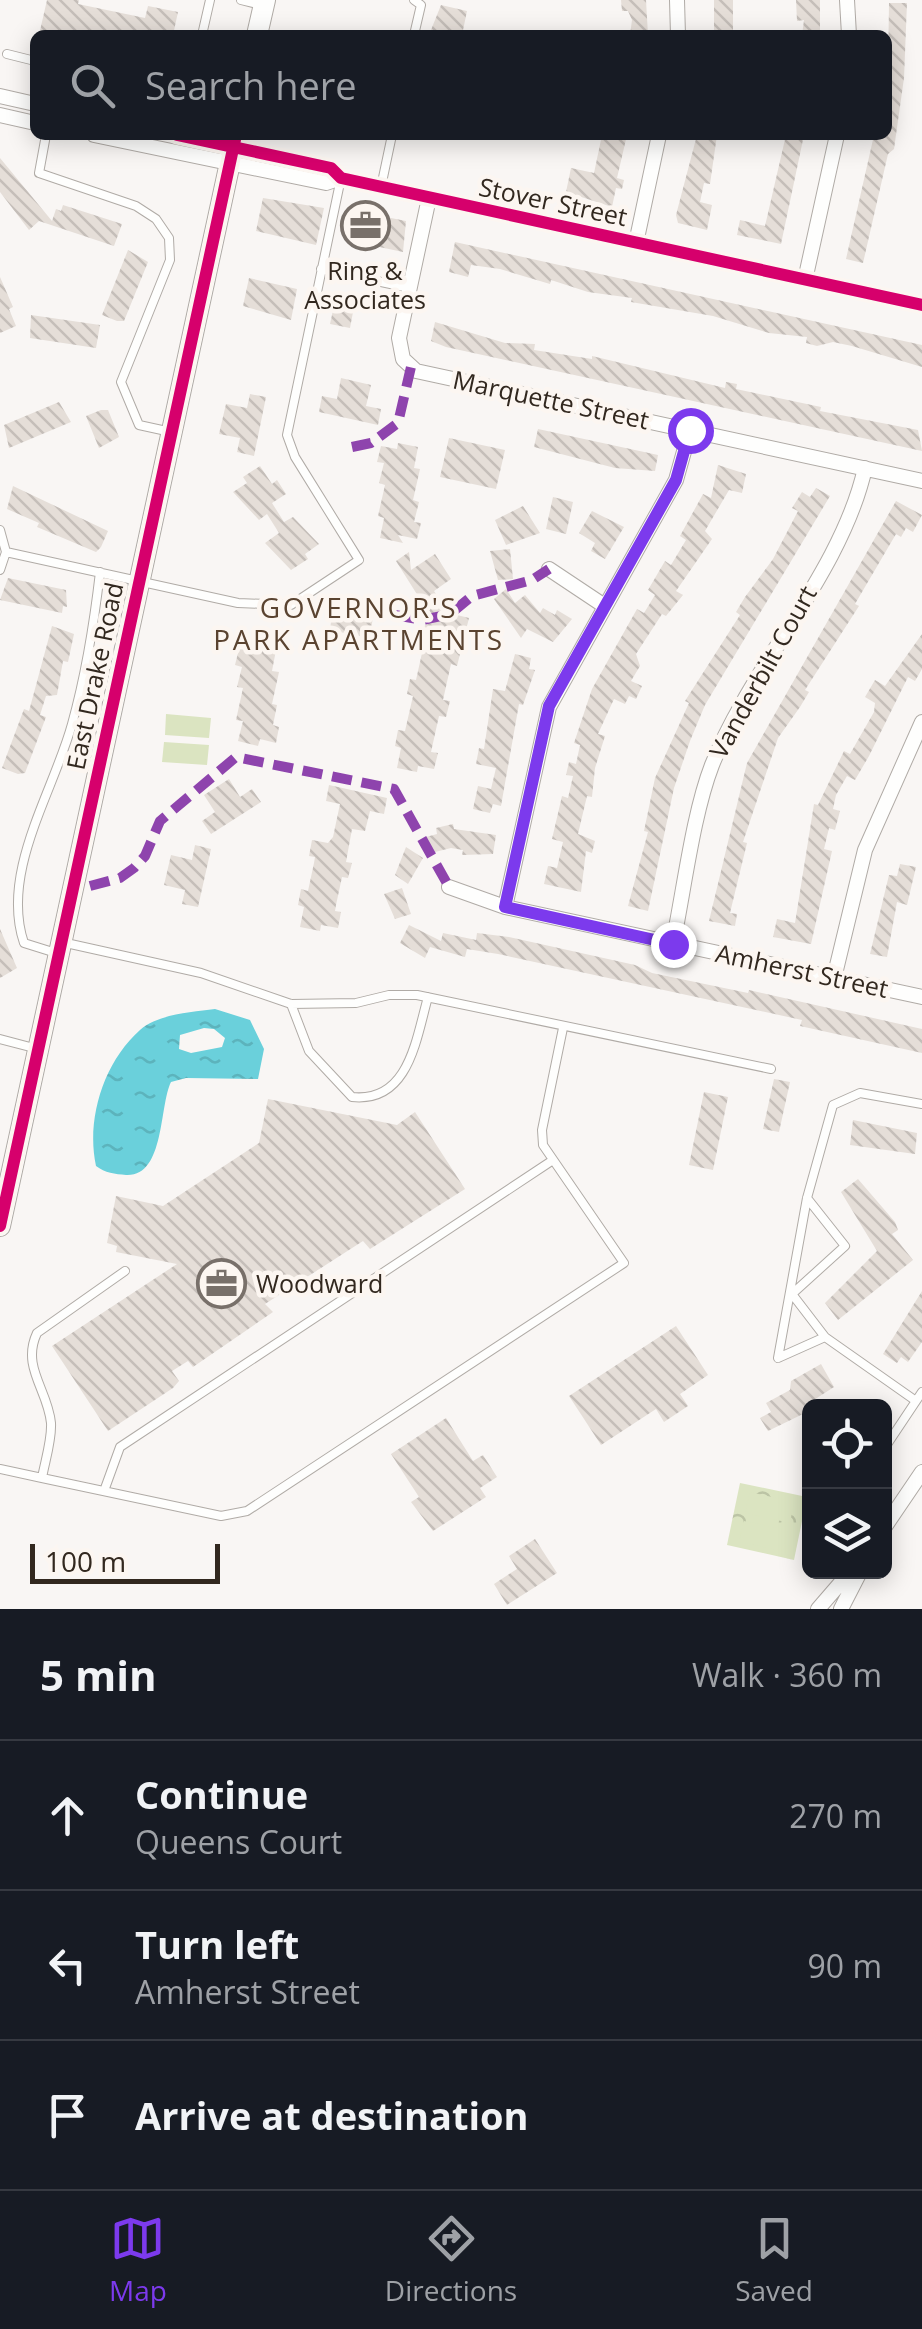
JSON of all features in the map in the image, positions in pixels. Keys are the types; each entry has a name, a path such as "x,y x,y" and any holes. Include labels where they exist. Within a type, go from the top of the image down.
{"main road":[{"path":"258,30 264,3"},
{"name":"East Drake Road","path":"0,1226 232,148"}],"street":[{"path":"677,0 678,30"},
{"path":"848,0 849,30"},
{"path":"0,96 30,103"},
{"path":"0,116 30,121"},
{"name":"Stover Street","path":"147,140 232,148"},
{"name":"Stover Street","path":"199,140 331,168 341,178 380,187 922,305"},
{"path":"636,243 658,140"},
{"path":"805,280 836,140"},
{"name":"Marquette Street","path":"429,198 399,338 403,359 416,370 922,481"},
{"path":"505,907 549,706 676,480 690,430"},
{"name":"Vanderbilt Court","path":"673,944 711,767 751,687 848,523 865,468"},
{"path":"549,569 603,606"},
{"path":"834,978 864,850 922,722"},
{"name":"Amherst Street","path":"449,886 505,907 922,997"},
{"path":"892,1516 922,1472"},
{"path":"818,1609 844,1579"},
{"path":"841,1609 856,1579"}],"lane":[{"path":"203,30 210,0"},
{"path":"241,0 264,3"},
{"path":"414,0 421,5 415,30"},
{"path":"7,54 30,59"},
{"path":"45,140 39,173 136,206 156,219 169,238 170,260 121,382 139,425 171,432"},
{"path":"380,187 391,140"},
{"path":"6,552 238,603 291,605 360,560 295,457 287,435 341,178"},
{"path":"320,268 410,288"},
{"path":"0,530 6,552 0,570"},
{"path":"100,572 94,622 71,727 16,869 13,921 24,943 202,973 291,1004 356,1003 389,995 428,998 771,1069"},
{"path":"291,1004 309,1051 352,1097 370,1099 391,1088 408,1066 428,998"},
{"path":"0,1469 221,1516 247,1510 624,1263 542,1145 564,1028"},
{"path":"0,1039 38,1049"},
{"path":"826,1337 778,1358 807,1198 833,1106 860,1093 922,1104"},
{"path":"104,1491 120,1447 553,1160"},
{"path":"792,1294 845,1246 807,1198"},
{"path":"42,1478 51,1422 34,1378 31,1346 44,1325 124,1271"},
{"path":"792,1294 826,1337 916,1401"},
{"path":"892,1438 922,1392"}],"green space":[{"path":"166,714 211,718 209,738 165,735"},
{"path":"164,742 209,745 207,765 162,762"},
{"path":"740,1483 802,1496 802,1521 794,1560 727,1545"},
{"path":"750,1492 794,1502 790,1523 745,1513"},
{"path":"744,1521 788,1530 783,1551 739,1542"}],"water":[{"path":"215,1009 250,1020 264,1049 258,1079 186,1078 171,1082 159,1138 148,1165 139,1173 126,1175 96,1166 93,1130 100,1093 127,1043 147,1025 166,1017","holes":["214,1029 225,1038 222,1047 191,1053 179,1049 180,1035"]}],"building":[{"path":"47,0 79,0 78,4 145,18 148,6 178,12 174,30 40,30"},
{"path":"621,0 646,0 648,30 631,30 628,11 622,11"},
{"path":"714,0 733,0 733,30 714,30"},
{"path":"796,0 820,0 820,30 803,30 804,20 797,21"},
{"path":"889,3 907,3 904,78 894,149 888,154 863,263 846,259 873,140 892,140 892,30 889,30"},
{"path":"441,5 467,11 463,30 431,30"},
{"path":"601,140 626,140 617,178 624,180 622,189 616,188 612,207 566,192 571,168 594,173"},
{"path":"696,140 716,140 710,184 704,183 700,202 712,205 707,230 678,223 676,215"},
{"path":"785,140 803,140 781,244 737,235 740,220 765,226"},
{"path":"0,158 52,221 56,209 61,211 63,205 122,224 114,246 39,221 29,230 0,192"},
{"path":"263,198 324,208 316,245 256,231"},
{"path":"359,204 378,208 376,215 406,221 403,252 351,241"},
{"path":"455,242 922,345 922,367 852,346 833,342 817,346 806,343 807,337 769,333 713,316 631,302 632,298 588,292 551,280 550,284 500,269 471,265 468,277 449,272"},
{"path":"128,250 148,262 124,321 117,321 102,315"},
{"path":"0,277 13,307 9,309 16,326 0,333"},
{"path":"249,278 297,289 291,320 243,306"},
{"path":"337,292 356,296 350,328 330,324"},
{"path":"31,315 100,325 96,348 30,338"},
{"path":"435,322 505,343 535,344 534,350 592,356 725,388 726,382 737,384 736,389 821,407 820,411 918,430 922,451 446,347 431,341"},
{"path":"341,378 371,385 366,406 381,409 378,425 319,412 322,396 337,399"},
{"path":"250,394 266,397 254,456 237,452 240,438 219,434 226,404 247,408"},
{"path":"59,402 71,422 9,448 4,425"},
{"path":"108,410 119,437 99,448 86,416"},
{"path":"538,429 658,455 655,471 615,468 534,447"},
{"path":"449,438 505,450 496,489 440,477"},
{"path":"398,443 418,447 414,468 420,469 413,500 419,502 414,522 421,523 417,539 398,535 403,543 380,538 384,518 378,516 385,485 379,483 384,463 377,462 381,446 397,449"},
{"path":"718,465 746,474 742,493 729,490 705,531 712,539 676,591 683,595 666,616 662,614 636,654 640,666 631,681 642,686 636,699 629,696 625,704 614,699 598,734 605,736 595,768 592,797 587,796 578,834 595,841 592,853 586,851 581,892 544,884 548,866 557,868 563,842 552,839 562,796 568,798 573,776 566,775 569,762 576,764 580,745 574,743 592,689 637,609 644,613 655,595 648,590 665,561 671,565 686,540 680,536 703,494 711,498"},
{"path":"260,466 272,484 277,480 286,494 272,503 284,522 293,517 319,544 305,554 308,559 291,570 265,543 279,533 267,514 259,520 233,492 247,483 243,477"},
{"path":"13,486 108,531 101,547 96,552 37,527 39,523 7,509"},
{"path":"816,488 830,496 705,705 690,741 674,788 648,911 628,906 648,832 644,831 655,778 689,703 685,701 740,615 736,612 745,597 773,559 798,511 792,508 802,492 810,497"},
{"path":"553,497 573,502 566,534 546,529"},
{"path":"896,501 922,515 913,532 906,528 901,537 896,534 855,604 859,606 778,738 743,842 747,843 730,913 737,914 735,926 709,921 747,763"},
{"path":"523,506 540,533 506,545 495,520"},
{"path":"592,511 624,527 605,559 591,551 595,543 579,533"},
{"path":"510,549 513,579 498,580 490,551"},
{"path":"409,552 411,570 435,554 451,579 434,591 449,613 469,618 457,666 451,664 443,700 450,701 446,717 439,716 431,752 438,753 434,769 418,766 417,772 397,768 401,748 395,746 398,730 405,731 413,696 407,694 410,679 416,680 424,644 417,642 430,615 396,561"},
{"path":"8,578 66,590 67,607 63,606 62,613 0,600"},
{"path":"506,589 515,603 525,595 540,613 543,608 555,615 557,610 572,619 553,642 527,629 521,638 494,599"},
{"path":"351,609 374,613 369,638 330,630 331,622 350,615"},
{"path":"52,626 74,634 68,662 63,661 57,695 46,696 40,715 46,717 25,773 18,774 2,768 24,709 29,711"},
{"path":"922,634 922,669 915,681 908,677 855,780 847,776 836,795 833,809 840,811 835,830 829,828 824,849 832,851 811,944 773,937 777,919 795,923 814,804 818,805 844,751 850,754 874,712 875,703 865,697 875,680 885,686"},
{"path":"257,646 276,650 272,671 279,672 272,704 277,705 273,725 279,727 276,743 260,739 258,746 238,741 243,721 236,720 243,688 237,687 242,667 235,665 239,649 255,652"},
{"path":"515,654 531,658 529,669 535,670 523,705 519,704 501,806 493,804 490,813 473,809 478,786 491,789 496,768 476,764 479,748 484,749 493,689 505,691"},
{"path":"229,779 240,797 252,789 261,802 211,834 202,821 215,812 204,795"},
{"path":"329,785 387,798 384,814 370,811 365,831 352,829 346,862 352,863 348,878 342,877 335,911 341,912 338,928 321,925 320,931 300,927 304,907 298,905 301,889 308,891 315,857 309,856 312,840 328,843 333,837 340,804 326,801"},
{"path":"453,824 454,829 496,835 493,854 462,855 463,850 451,848 431,853 426,837 437,834 436,828"},
{"path":"195,845 211,849 198,907 182,904 185,890 164,885 171,855 192,860"},
{"path":"406,847 423,858 408,884 395,875"},
{"path":"900,864 916,867 907,905 897,902 887,957 870,954 889,875 897,876"},
{"path":"402,888 411,914 395,919 384,894"},
{"path":"409,925 441,941 443,933 476,940 477,933 509,937 635,965 652,973 748,993 749,990 922,1029 922,1053 800,1026 802,1020 498,954 467,949 465,957 430,947 425,958 400,943"},
{"path":"0,929 17,968 0,978"},
{"path":"774,1079 790,1082 779,1132 763,1129"},
{"path":"704,1092 728,1097 713,1170 689,1165"},
{"name":"Woodward","path":"268,1099 397,1125 415,1112 465,1189 370,1249 363,1241 265,1304 273,1312 193,1367 188,1361 172,1371 179,1381 173,1388 108,1431 52,1346 177,1264 116,1252 117,1246 107,1243 116,1196 163,1206 259,1143"},
{"path":"853,1120 917,1133 915,1154 850,1145"},
{"path":"858,1179 895,1222 898,1230 892,1234 913,1260 838,1320 825,1303 877,1251 841,1192"},
{"path":"922,1291 922,1342 908,1362 901,1357 897,1363 883,1354"},
{"path":"676,1326 708,1375 680,1394 688,1406 664,1422 656,1409 601,1445 569,1396"},
{"path":"821,1364 834,1387 815,1399 802,1399 802,1414 768,1431 760,1418 771,1412 766,1403 790,1390 791,1381"},
{"path":"446,1418 473,1461 483,1455 497,1477 480,1488 486,1497 433,1531 411,1502 419,1497 391,1454"},
{"path":"535,1539 557,1573 507,1605 494,1584 517,1569 509,1556"}],"marked path":[{"path":"352,447 371,443 398,423 411,367"},
{"path":"395,615 423,620 450,614 472,596 532,580 549,569"},
{"path":"90,886 120,878 134,868 145,856 160,821 236,757 394,789 449,887"}],"cycle path":[{"path":"200,140 331,168 341,178 922,305"},
{"path":"0,1226 235,140"}],"place":[{"name":"Ring & Associates","path":"365,225"},
{"name":"Woodward","path":"221,1284"}],"district":[{"name":"GOVERNOR'S PARK APARTMENTS","path":"359,624"}],"route":[{"path":"673,944 505,907 549,706 575,653 676,480 690,430"}]}
